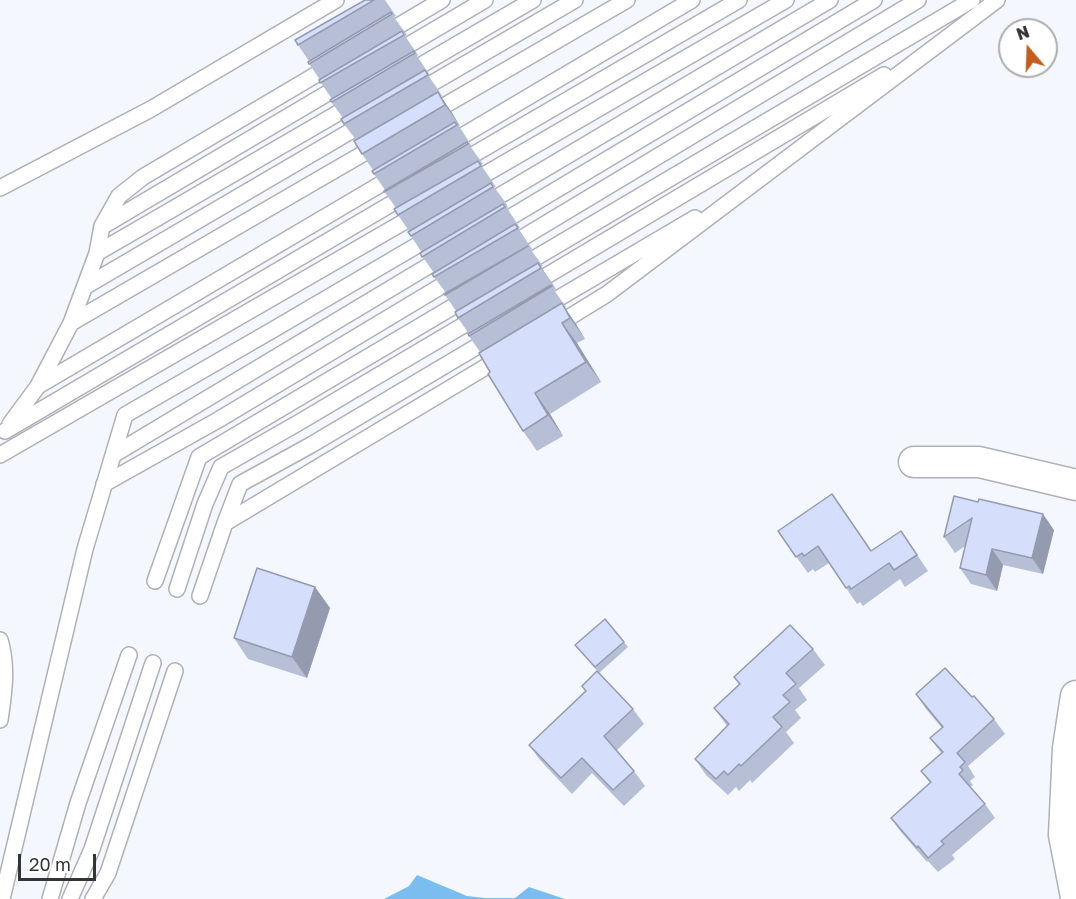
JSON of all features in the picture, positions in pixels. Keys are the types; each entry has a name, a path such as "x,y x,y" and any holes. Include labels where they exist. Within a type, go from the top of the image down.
{"street":[{"path":"914,462 979,462 1076,485"},
{"path":"1076,696 1068,748 1064,835 1076,897"}],"lane":[{"path":"0,188 151,109 336,0"},
{"path":"370,43 442,0"},
{"path":"384,60 485,0"},
{"path":"391,82 533,0"},
{"path":"402,101 575,0"},
{"path":"421,120 627,0"},
{"path":"437,151 692,0"},
{"path":"443,173 739,0"},
{"path":"461,188 786,0"},
{"path":"470,214 830,0"},
{"path":"487,232 874,0"},
{"path":"492,256 918,0"},
{"path":"504,277 972,0"},
{"path":"546,331 607,294 997,0"},
{"path":"523,290 951,35"},
{"path":"2,434 38,386 71,323 97,253 102,226 119,196 143,177 350,55"},
{"path":"102,226 354,77"},
{"path":"97,253 371,94"},
{"path":"86,286 381,113"},
{"path":"71,323 390,137"},
{"path":"38,386 406,169"},
{"path":"534,313 757,181"},
{"path":"2,434 423,185"},
{"path":"0,455 430,206"},
{"path":"2,899 85,549 125,414 449,226"},
{"path":"113,455 456,250"},
{"path":"104,484 218,420 472,268"},
{"path":"155,581 199,457 483,289"},
{"path":"177,589 205,504 221,466 492,308"},
{"path":"200,596 240,484 311,445 503,331"},
{"path":"225,522 516,349"},
{"path":"0,640 5,663 0,720"},
{"path":"50,899 78,802 129,654"},
{"path":"70,899 92,849 153,663"},
{"path":"93,899 108,873 175,671"}],"water":[{"path":"417,875 467,896 515,898 529,887 565,899 384,899 409,886"}],"building":[{"path":"365,0 374,0 298,45 295,40"},
{"path":"391,12 392,14 309,64 308,62"},
{"path":"402,31 404,35 320,83 319,80"},
{"path":"414,51 415,53 332,102 330,100"},
{"path":"425,70 428,75 344,124 341,119"},
{"path":"438,92 445,105 362,154 354,141"},
{"path":"455,122 457,125 374,174 372,171"},
{"path":"467,142 468,144 384,192 384,191"},
{"path":"478,161 481,166 398,215 394,209"},
{"path":"491,183 493,187 411,236 408,232"},
{"path":"503,204 505,207 422,257 420,253"},
{"path":"515,224 518,228 434,277 432,274"},
{"path":"528,246 445,295 444,294"},
{"path":"538,263 541,268 458,318 455,312"},
{"path":"552,286 469,336 468,334"},
{"path":"562,303 570,318 562,323 586,362 535,393 548,415 523,431 488,374 490,372 479,353"},
{"path":"832,494 871,551 901,531 917,555 894,570 889,563 851,589 849,586 846,588 818,546 804,556 802,553 796,557 778,531"},
{"path":"954,496 978,502 979,499 1043,514 1032,558 992,549 986,575 960,568 972,518 944,537"},
{"path":"257,568 315,587 292,657 234,638"},
{"path":"605,619 624,642 595,667 575,645"},
{"path":"790,625 813,649 786,673 796,684 783,695 790,702 773,717 782,727 741,766 739,764 728,775 724,771 716,779 695,759 729,724 714,708 740,684 734,677"},
{"path":"945,668 994,719 957,753 965,762 960,767 963,770 959,774 985,804 941,841 944,844 928,858 891,818 931,782 921,771 943,752 930,738 943,727 916,694"},
{"path":"597,671 633,709 604,736 634,771 613,790 582,758 561,778 529,745 586,691 582,686"}]}
